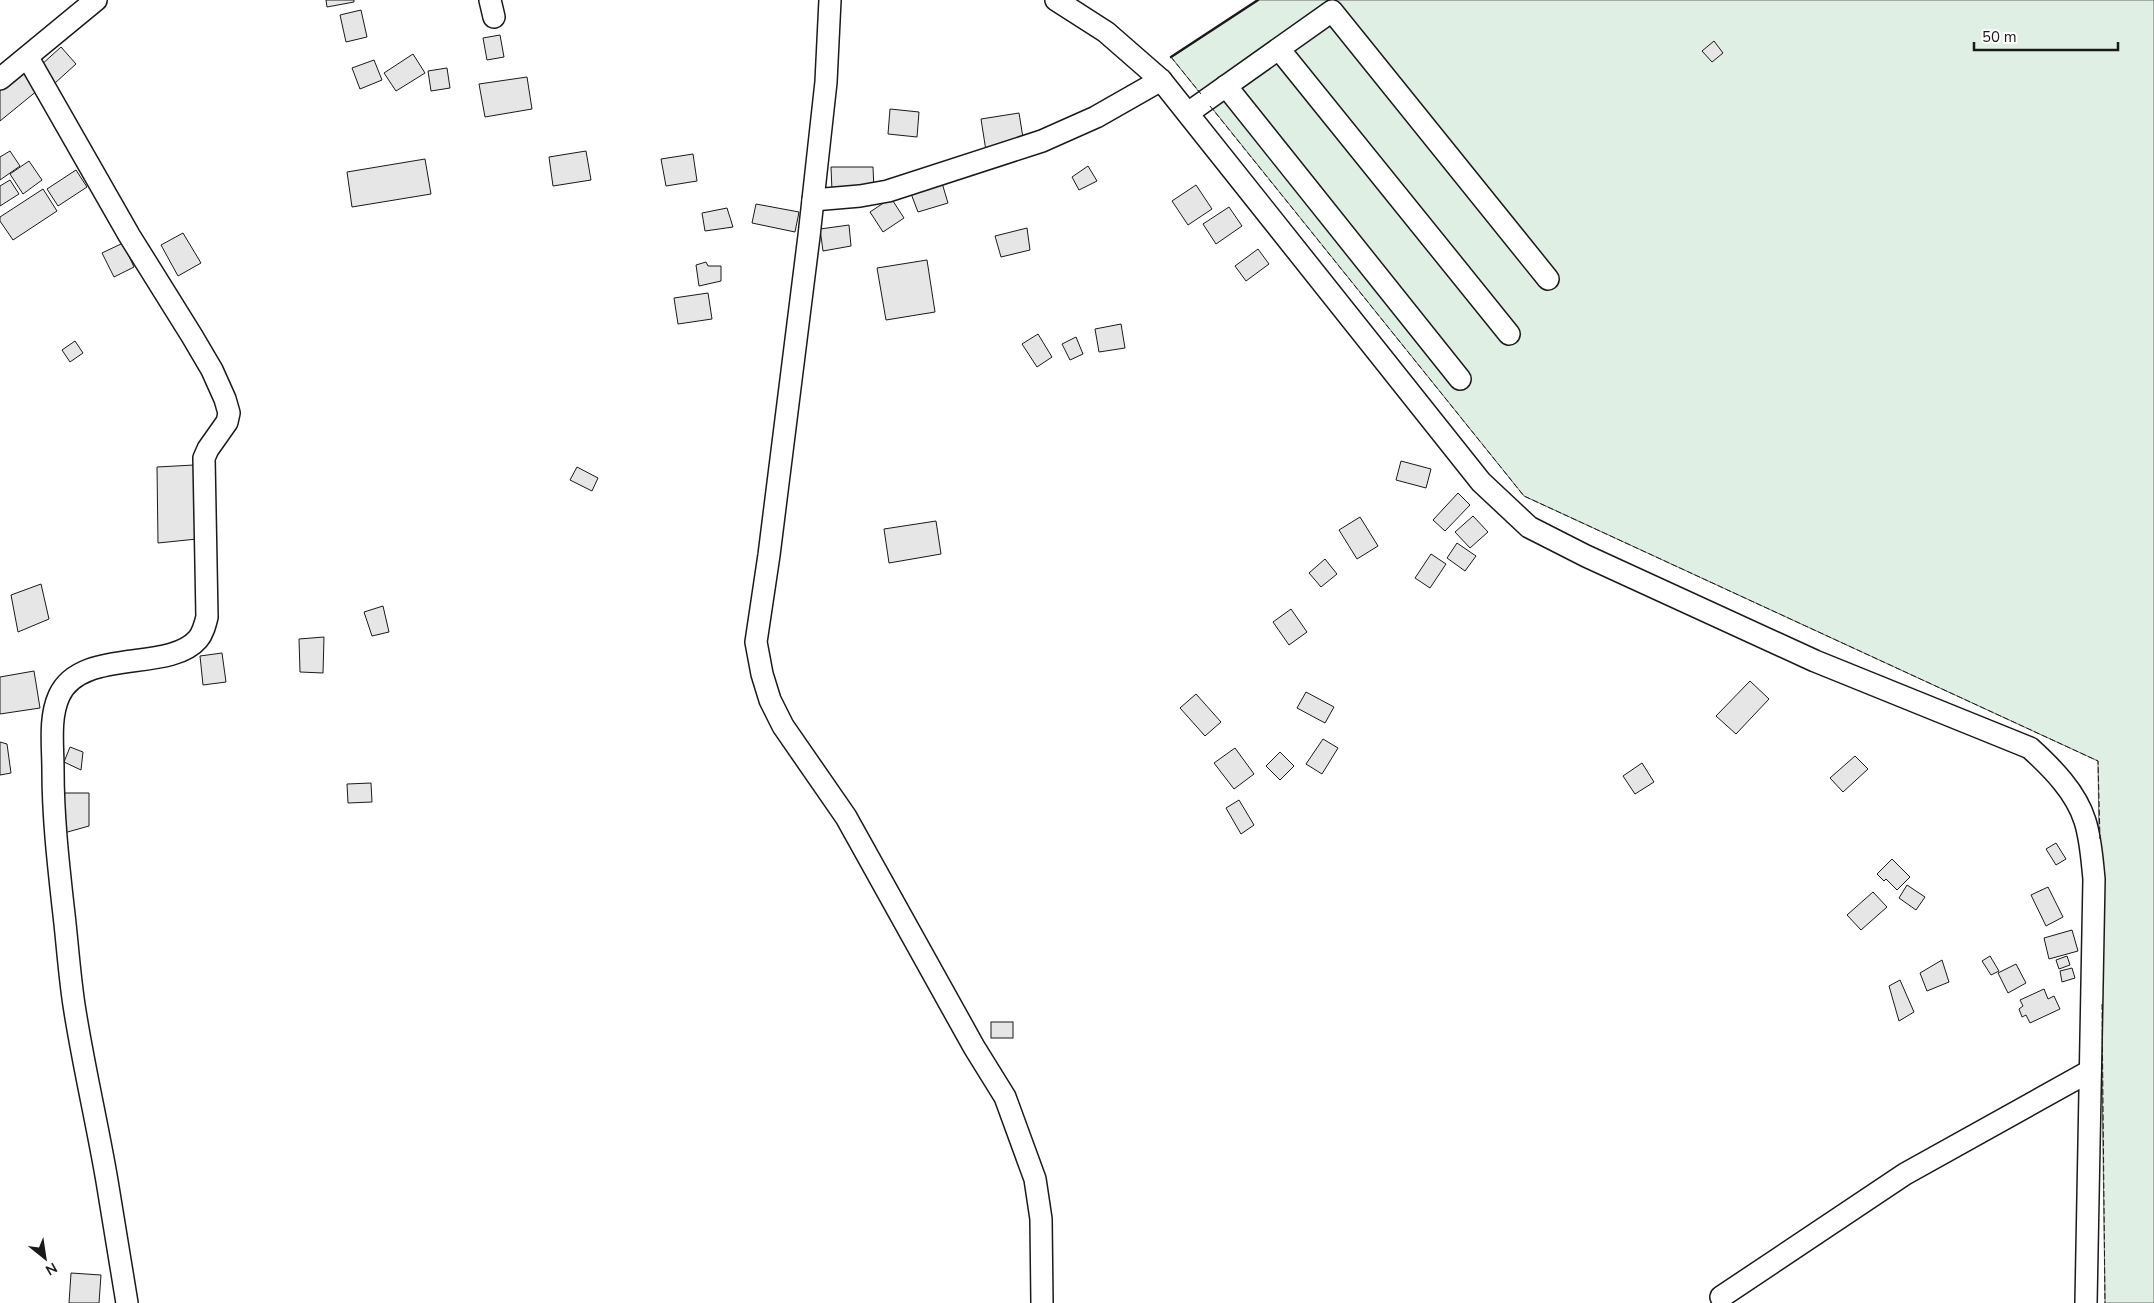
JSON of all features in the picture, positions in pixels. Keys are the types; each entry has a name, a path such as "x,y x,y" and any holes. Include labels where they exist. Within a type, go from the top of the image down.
{"street":[{"path":"0,79 28,58 96,0"},
{"path":"830,0 826,82 813,200 769,555 756,642 762,674 770,700 783,726 846,817 974,1046 1005,1097 1035,1179 1041,1219 1042,1303"},
{"path":"1056,0 1106,32 1161,80 1480,482 1529,527 1586,556 1816,662 2030,748 2055,771 2073,797 2085,820 2090,838 2094,879 2086,1303"},
{"path":"1188,113 1332,11 1548,279"},
{"path":"1279,49 1509,334"},
{"path":"28,58 129,235 212,370 229,413 224,428 208,449 204,458 207,618 197,640 187,648 172,653 93,668 80,674 68,681 59,695 53,712 55,832 74,1004 127,1303"},
{"path":"813,200 860,196 888,191 1042,141 1096,117 1161,80"},
{"path":"1226,86 1460,379"},
{"path":"1721,1297 1905,1174 2090,1071"}],"green space":[{"path":"1258,0 2154,0 2154,1303 2105,1303 2098,761 1524,496 1171,57"}],"building":[{"path":"326,0 354,0 354,2 327,7"},
{"path":"361,10 367,37 346,42 340,15"},
{"path":"500,35 504,57 487,60 483,38"},
{"path":"1714,41 1723,53 1712,62 1702,51"},
{"path":"61,47 76,64 55,83 40,66"},
{"path":"413,54 425,73 396,91 384,73"},
{"path":"374,60 382,80 360,89 352,68"},
{"path":"447,68 450,88 431,91 428,71"},
{"path":"23,71 38,90 0,121 0,89"},
{"path":"527,77 532,109 485,117 479,84"},
{"path":"890,109 919,112 917,137 888,134"},
{"path":"1019,113 1024,144 986,151 981,119"},
{"path":"10,151 20,166 0,180 0,157"},
{"path":"586,151 591,180 553,186 549,157"},
{"path":"693,154 697,181 666,186 661,159"},
{"path":"425,159 431,194 352,207 347,172"},
{"path":"29,161 42,180 23,194 10,174"},
{"path":"1088,166 1097,181 1079,190 1072,177"},
{"path":"831,167 873,167 874,190 832,191"},
{"path":"76,170 87,187 58,206 47,189"},
{"path":"10,180 19,194 0,206 0,186"},
{"path":"942,183 948,203 918,212 910,191"},
{"path":"1196,185 1212,209 1188,225 1172,201"},
{"path":"43,189 57,211 13,240 0,221 0,217"},
{"path":"891,198 904,218 883,232 870,212"},
{"path":"756,204 799,212 795,232 752,223"},
{"path":"1229,207 1242,226 1216,244 1203,224"},
{"path":"727,208 733,227 705,231 702,213"},
{"path":"849,225 851,246 823,251 820,229"},
{"path":"1027,228 1030,250 1001,257 995,236"},
{"path":"183,233 201,263 178,276 161,245"},
{"path":"123,243 134,267 114,277 102,253"},
{"path":"1258,249 1269,264 1246,281 1235,266"},
{"path":"927,260 935,312 886,320 877,268"},
{"path":"706,262 708,266 721,266 721,281 699,286 696,265"},
{"path":"708,293 712,319 678,324 674,298"},
{"path":"1121,324 1125,348 1099,352 1095,329"},
{"path":"1038,334 1052,357 1037,367 1022,344"},
{"path":"1076,337 1083,354 1070,360 1062,344"},
{"path":"75,341 83,353 70,362 62,350"},
{"path":"1401,461 1431,469 1426,488 1396,480"},
{"path":"194,465 197,539 158,543 157,467"},
{"path":"577,467 598,478 592,491 570,480"},
{"path":"1458,493 1470,505 1445,531 1433,520"},
{"path":"1473,516 1488,532 1470,548 1455,532"},
{"path":"1360,517 1378,546 1357,559 1339,530"},
{"path":"936,521 941,554 889,563 884,529"},
{"path":"1457,543 1476,556 1465,571 1447,558"},
{"path":"1431,554 1446,564 1430,588 1415,578"},
{"path":"1325,559 1337,574 1321,587 1309,573"},
{"path":"41,584 49,619 18,632 11,595"},
{"path":"383,606 389,632 372,636 364,612"},
{"path":"1291,609 1307,632 1289,645 1273,622"},
{"path":"324,637 323,673 300,672 299,639"},
{"path":"222,653 226,682 203,685 200,656"},
{"path":"34,671 40,708 0,714 0,677"},
{"path":"1750,681 1769,699 1736,734 1716,716"},
{"path":"1306,692 1334,707 1325,723 1297,708"},
{"path":"1196,694 1221,722 1205,736 1180,708"},
{"path":"1323,739 1338,748 1322,774 1306,764"},
{"path":"0,742 7,744 11,773 0,775"},
{"path":"70,747 83,752 81,770 64,762"},
{"path":"1235,748 1254,774 1234,789 1214,763"},
{"path":"1280,752 1294,766 1280,780 1266,766"},
{"path":"1855,756 1868,769 1843,792 1830,778"},
{"path":"1642,763 1654,782 1635,794 1623,776"},
{"path":"371,783 372,802 348,803 347,784"},
{"path":"64,793 89,793 89,826 64,833"},
{"path":"1239,800 1254,825 1241,834 1226,808"},
{"path":"2056,843 2066,859 2056,865 2046,849"},
{"path":"1892,859 1910,877 1897,890 1886,879 1884,881 1877,874"},
{"path":"1907,885 1925,897 1916,910 1899,898"},
{"path":"2048,887 2063,917 2046,926 2031,895"},
{"path":"1873,892 1887,907 1861,930 1847,915"},
{"path":"2072,930 2078,951 2049,959 2044,938"},
{"path":"1990,956 1999,971 1991,975 1982,961"},
{"path":"2067,956 2070,965 2059,969 2056,960"},
{"path":"1942,960 1949,982 1927,991 1920,973"},
{"path":"2016,964 2026,983 2008,993 1998,973"},
{"path":"2072,968 2075,978 2062,982 2060,971"},
{"path":"1900,980 1914,1012 1899,1021 1889,986"},
{"path":"2044,989 2048,999 2054,996 2060,1009 2030,1023 2026,1015 2022,1017 2019,1009 2023,1006 2020,1000"},
{"path":"991,1022 1013,1022 1013,1038 991,1038"},
{"path":"71,1273 101,1275 99,1303 69,1303"}],"fence":[{"path":"1171,57 1201,94"},
{"path":"1210,106 1524,496 2098,761 2100,839"},
{"path":"2102,1004 2105,1303"}],"wall":[{"path":"1171,57 1258,0"}]}
